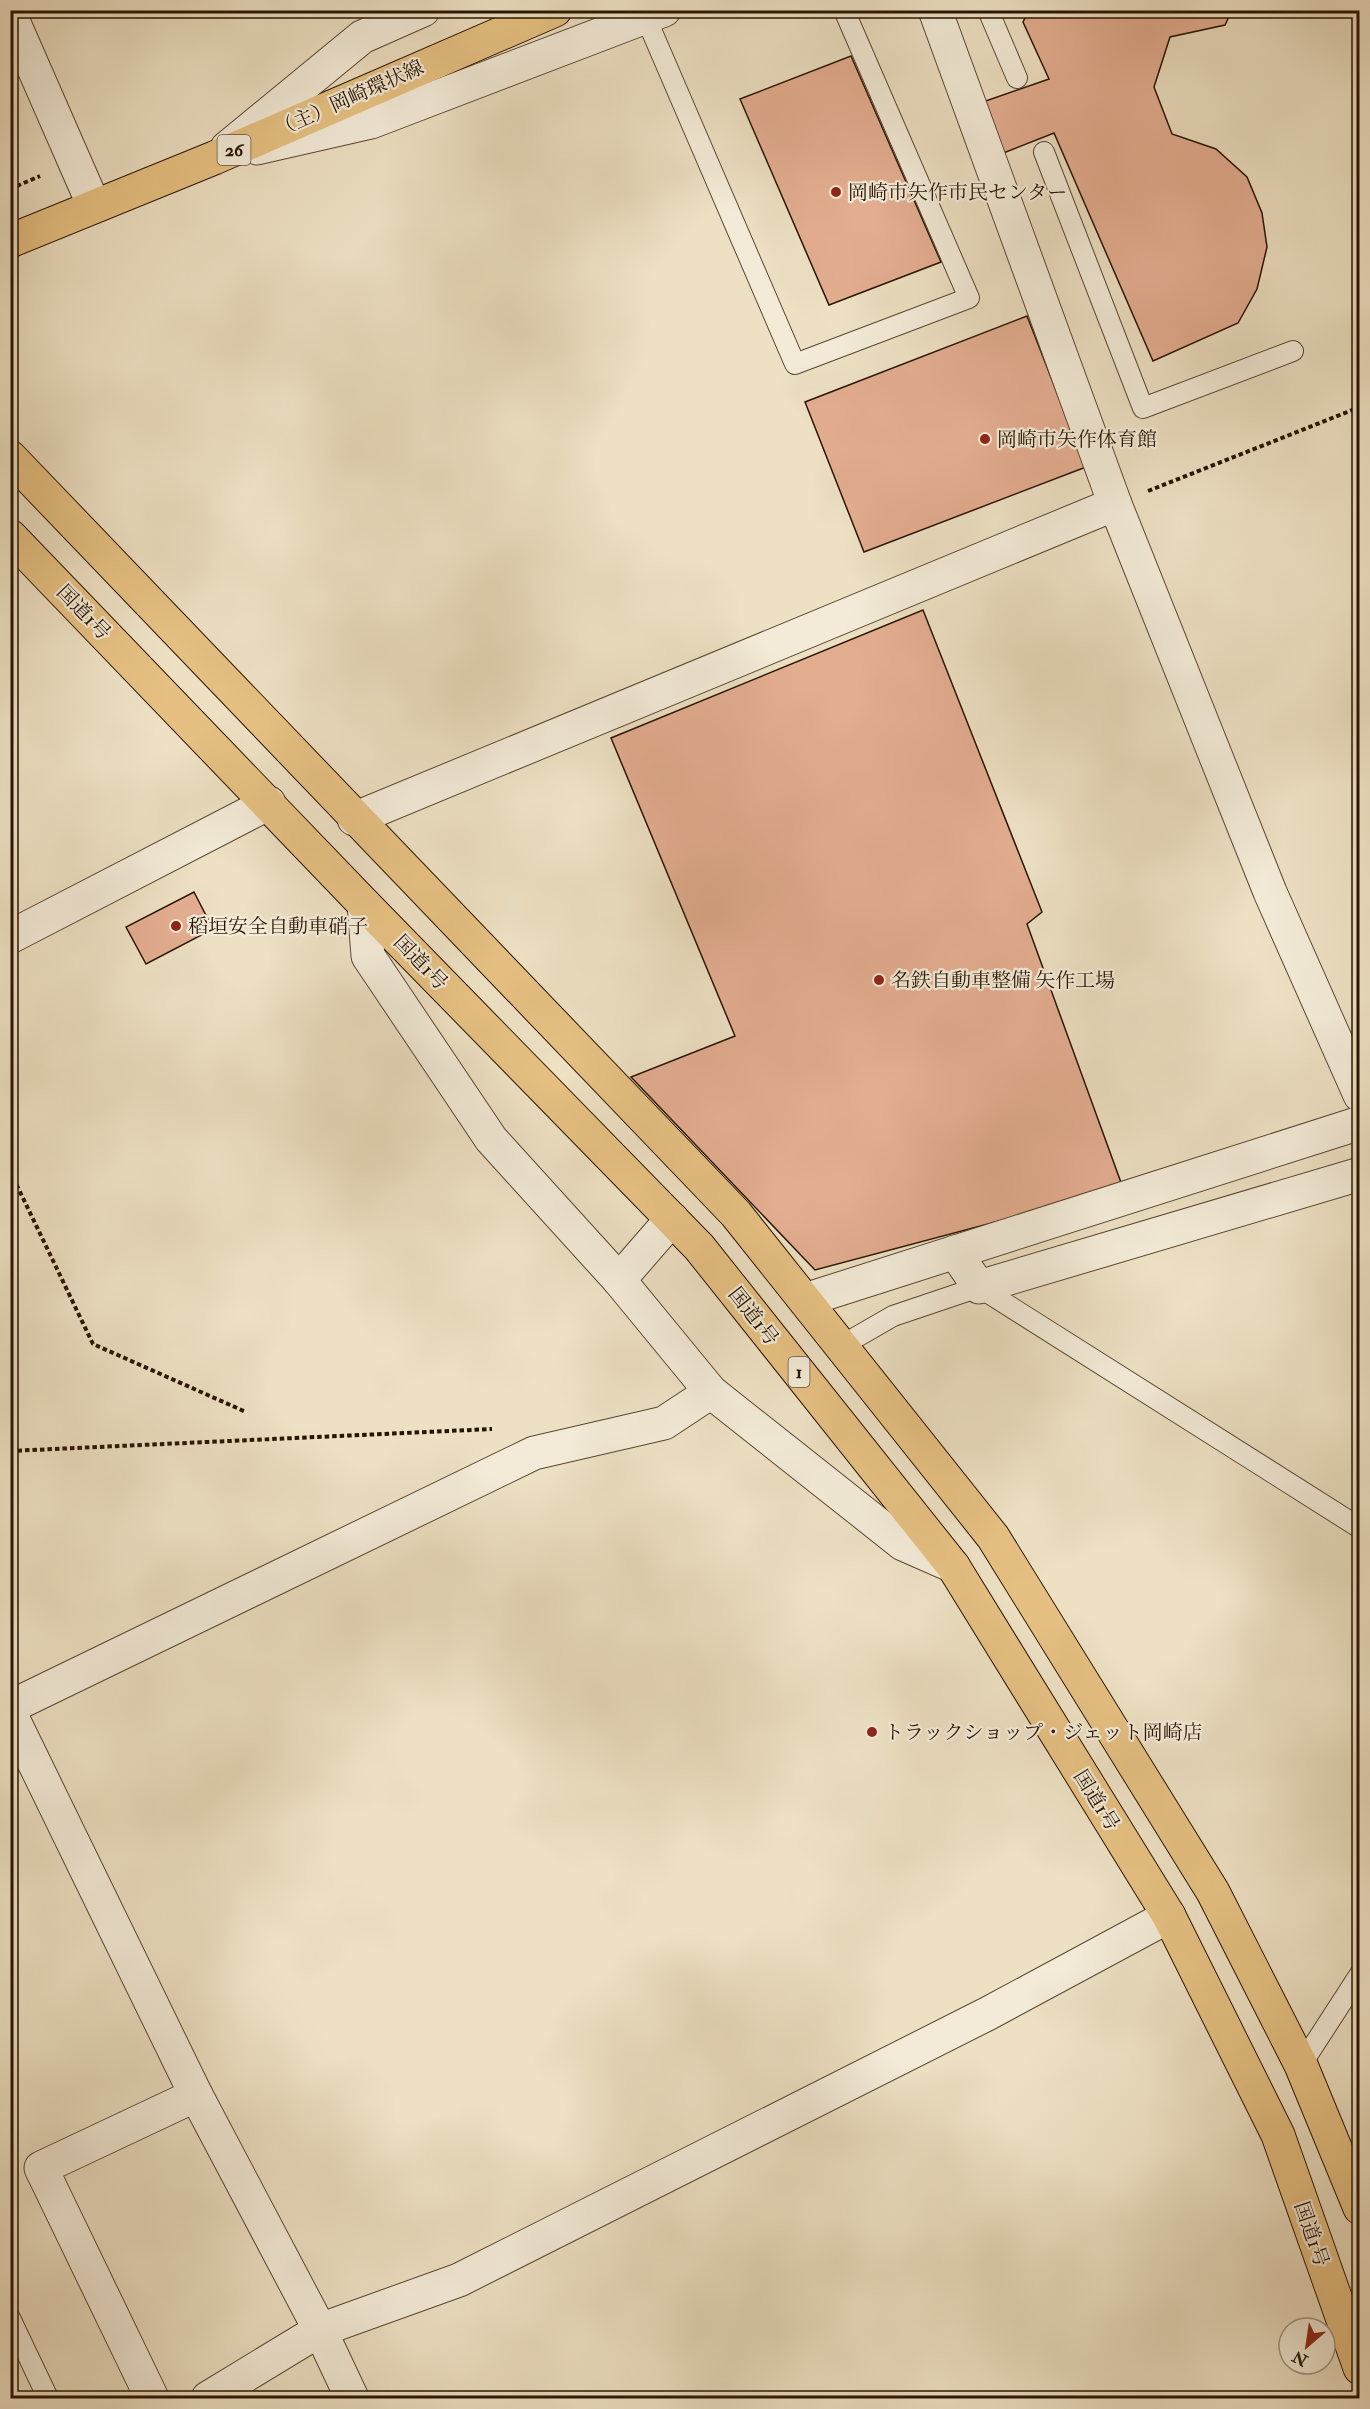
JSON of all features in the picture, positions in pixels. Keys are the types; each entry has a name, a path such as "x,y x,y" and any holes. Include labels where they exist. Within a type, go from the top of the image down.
{"main road":[{"name":"（主）岡崎環状線","path":"10,241 214,158 555,10"},
{"path":"10,457 354,819 736,1214 993,1537 1213,1892 1301,2065 1359,2208"},
{"name":"国道1号","path":"10,536 364,904 699,1247 953,1566 1169,1916 1278,2135 1359,2367"}],"street":[{"path":"214,158 362,37 423,10"},
{"path":"935,10 1115,504 1270,892 1359,1095"},
{"path":"10,14 94,206"},
{"path":"214,158 371,122 655,14"},
{"path":"354,819 1115,504"},
{"path":"10,937 269,803"},
{"path":"364,904 368,956 485,1130 619,1280 711,1392 903,1544 953,1566"},
{"path":"805,1300 1359,1123"},
{"path":"955,1252 979,1287 1359,1174"},
{"path":"619,1280 672,1219"},
{"path":"10,1707 534,1453 664,1423 711,1392"},
{"path":"10,1713 196,2095 320,2330 352,2398"},
{"path":"208,2398 320,2330 459,2280 987,2014 1169,1916"},
{"path":"152,2398 41,2168 196,2095"}],"lane":[{"path":"655,14 795,364 969,298 844,10"},
{"path":"988,10 1017,78"},
{"path":"1044,152 1143,408 1293,351"},
{"path":"841,1346 893,1316 979,1287 1359,1528"},
{"path":"1301,2065 1359,1974"},
{"path":"10,2318 48,2398"}],"path":[{"path":"10,189 41,176"},
{"path":"1115,504 1359,407"},
{"path":"10,1170 93,1344 246,1412"},
{"path":"10,1451 498,1429"}],"building":[{"path":"1029,10 1232,10 1225,25 1170,37 1154,87 1172,134 1216,149 1247,177 1262,213 1267,247 1257,289 1238,323 1153,361 1054,133 1001,154 980,103 1049,79 1023,22"},
{"path":"851,56 941,262 829,305 740,99"},
{"path":"1027,316 1086,467 864,552 805,402"},
{"name":"名鉄自動車整備 矢作工場","path":"923,610 1042,912 1027,924 1123,1188 815,1270 631,1077 735,1036 611,738"},
{"path":"194,892 213,929 146,964 126,927"}],"place":[{"name":"岡崎市矢作市民センター","path":"836,192"},
{"name":"岡崎市矢作体育館","path":"985,439"},
{"name":"稻垣安全自動車硝子","path":"176,926"},
{"name":"名鉄自動車整備 矢作工場","path":"879,980"},
{"name":"トラックショップ・ジェット岡崎店","path":"872,1732"}]}
